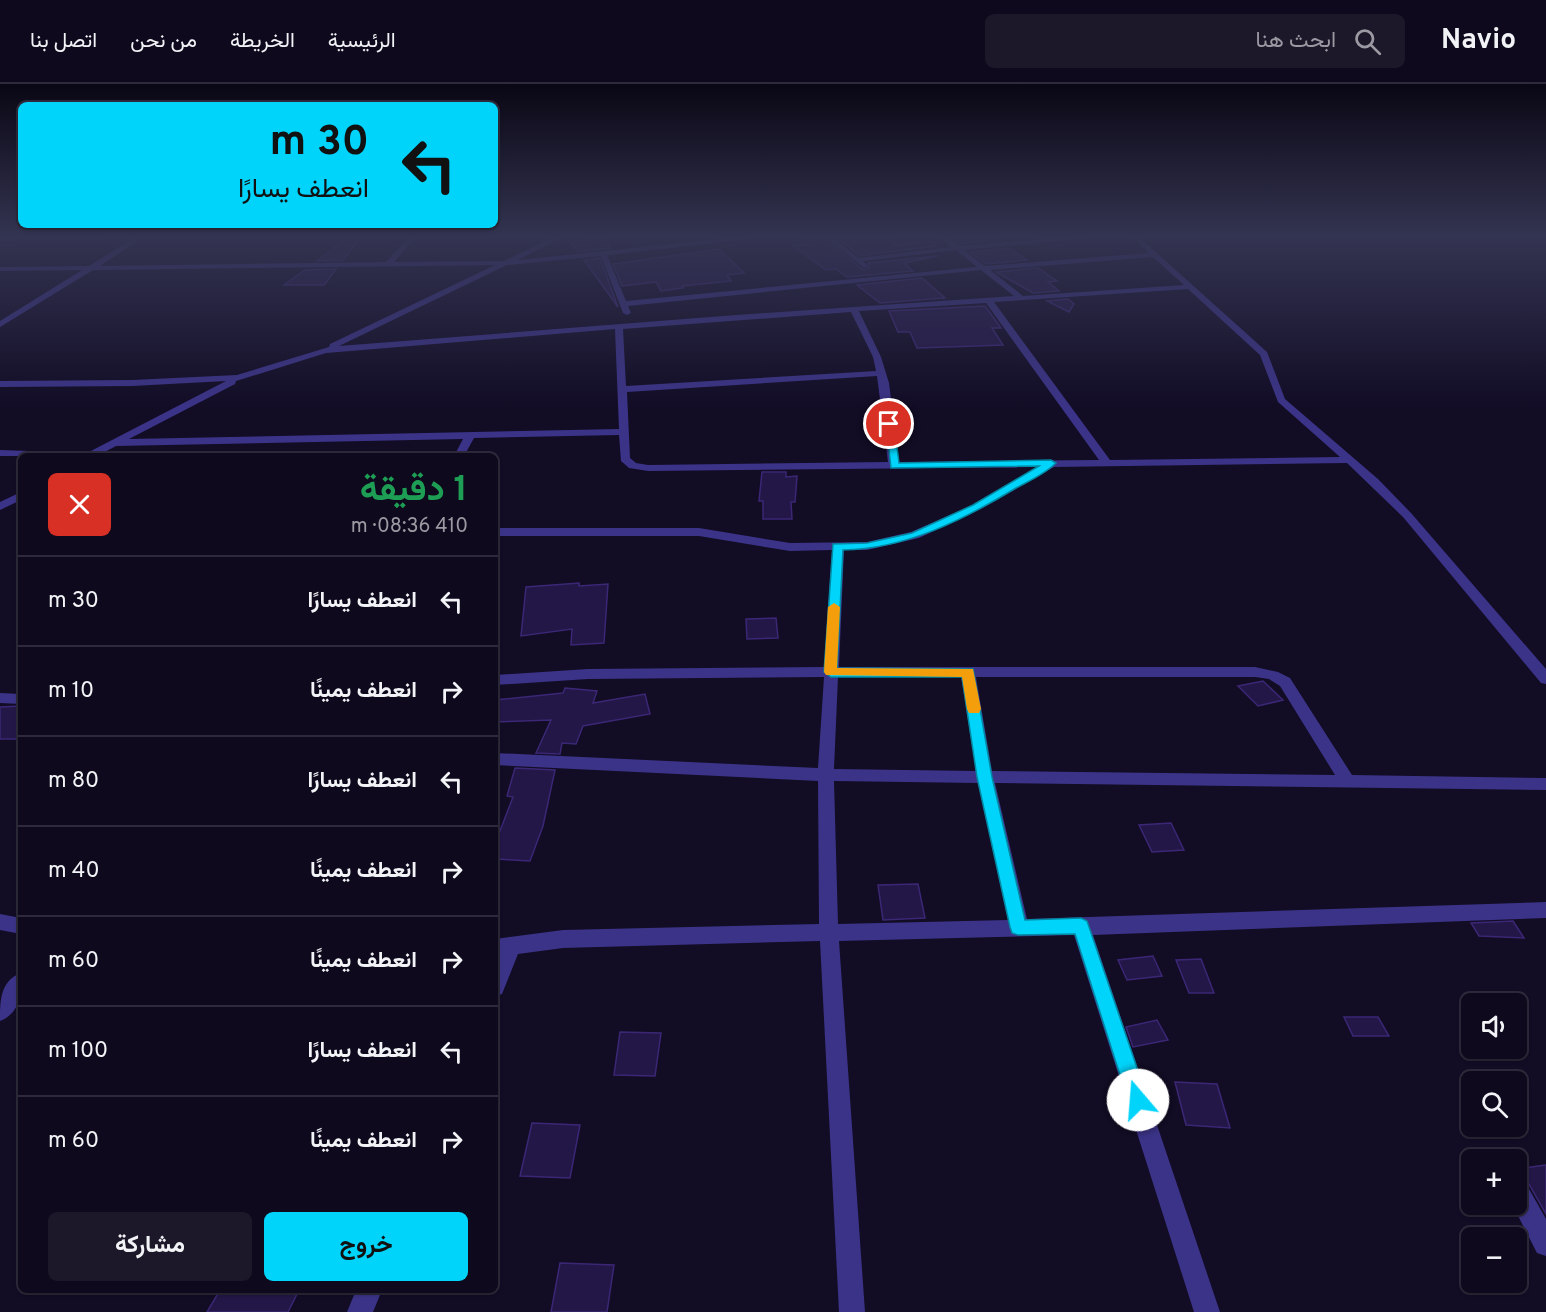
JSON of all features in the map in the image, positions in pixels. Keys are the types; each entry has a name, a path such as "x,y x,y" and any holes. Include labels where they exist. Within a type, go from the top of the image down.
{"street":[{"path":"0,325 50,293"},
{"path":"95,453 238,378 325,350 444,293"},
{"path":"620,293 632,325"},
{"path":"624,304 728,293"},
{"path":"1015,293 1020,297"},
{"path":"325,350 632,325 1083,293"},
{"path":"1198,293 1264,354 1273,370 1274,386 1281,399 1350,460 1407,515 1546,679"},
{"path":"988,300 1106,462"},
{"path":"854,309 877,357 894,466"},
{"path":"619,326 625,459 633,466 648,468 894,466 1350,460"},
{"path":"622,389 881,373"},
{"path":"0,384 132,383 238,378"},
{"path":"111,443 624,432"},
{"path":"461,453 470,436"},
{"path":"0,453 18,454"},
{"path":"498,532 699,532 790,547 867,546 915,535 977,507 1051,463"},
{"path":"0,507 18,497"},
{"path":"837,547 826,775 829,932 852,1312"},
{"path":"968,672 985,777 1018,927"},
{"path":"498,680 599,674 1255,672 1273,675 1285,681 1347,781"},
{"path":"0,698 18,699"},
{"path":"498,759 826,775 1546,784"},
{"path":"498,974 504,947 563,939 1081,926 1546,910"},
{"path":"0,922 18,925"},
{"path":"1081,926 1207,1312"},
{"path":"0,1011 18,986"},
{"path":"1527,1209 1546,1244"},
{"path":"360,1312 368,1293"}],"building":[{"path":"608,293 613,293 618,307"},
{"path":"868,293 940,293 945,298 880,303"},
{"path":"1068,299 1074,304 1069,312 1047,301"},
{"path":"985,306 1001,328 992,328 1003,345 917,348 910,332 898,332 889,311"},
{"path":"762,472 786,472 786,477 797,476 795,502 791,502 792,519 763,519 763,501 759,501"},
{"path":"579,583 579,586 608,584 604,643 571,645 572,629 521,636 526,587"},
{"path":"776,618 778,638 747,639 746,619"},
{"path":"1263,681 1283,700 1258,706 1238,686"},
{"path":"565,688 597,691 593,703 645,694 650,714 583,726 576,744 562,743 560,754 536,753 551,720 498,722 498,700 563,693"},
{"path":"18,706 18,739 0,739 0,707"},
{"path":"515,768 555,770 543,826 530,861 498,859 498,836 513,797 507,796"},
{"path":"1171,823 1184,850 1152,852 1139,825"},
{"path":"918,884 925,918 883,920 878,885"},
{"path":"1513,921 1524,938 1479,936 1471,923"},
{"path":"1153,956 1162,976 1127,980 1118,960"},
{"path":"1201,959 1214,993 1189,993 1176,960"},
{"path":"1344,1017 1378,1017 1389,1036 1353,1036"},
{"path":"1157,1020 1168,1040 1133,1047 1126,1027"},
{"path":"620,1032 661,1033 655,1076 614,1075"},
{"path":"1175,1082 1217,1084 1230,1128 1186,1125"},
{"path":"532,1123 580,1125 570,1178 520,1176"},
{"path":"1546,1165 1546,1214 1527,1181 1527,1168"},
{"path":"560,1263 614,1265 607,1312 551,1312"},
{"path":"218,1293 298,1293 288,1312 207,1312"}],"slow traffic":[{"path":"834,607 831,672 968,672 974,709"}],"route":[{"path":"889,424 894,466 1051,463 977,507 915,535 867,546 837,547 831,672 968,672 985,777 1018,927 1081,926 1138,1100"}]}
